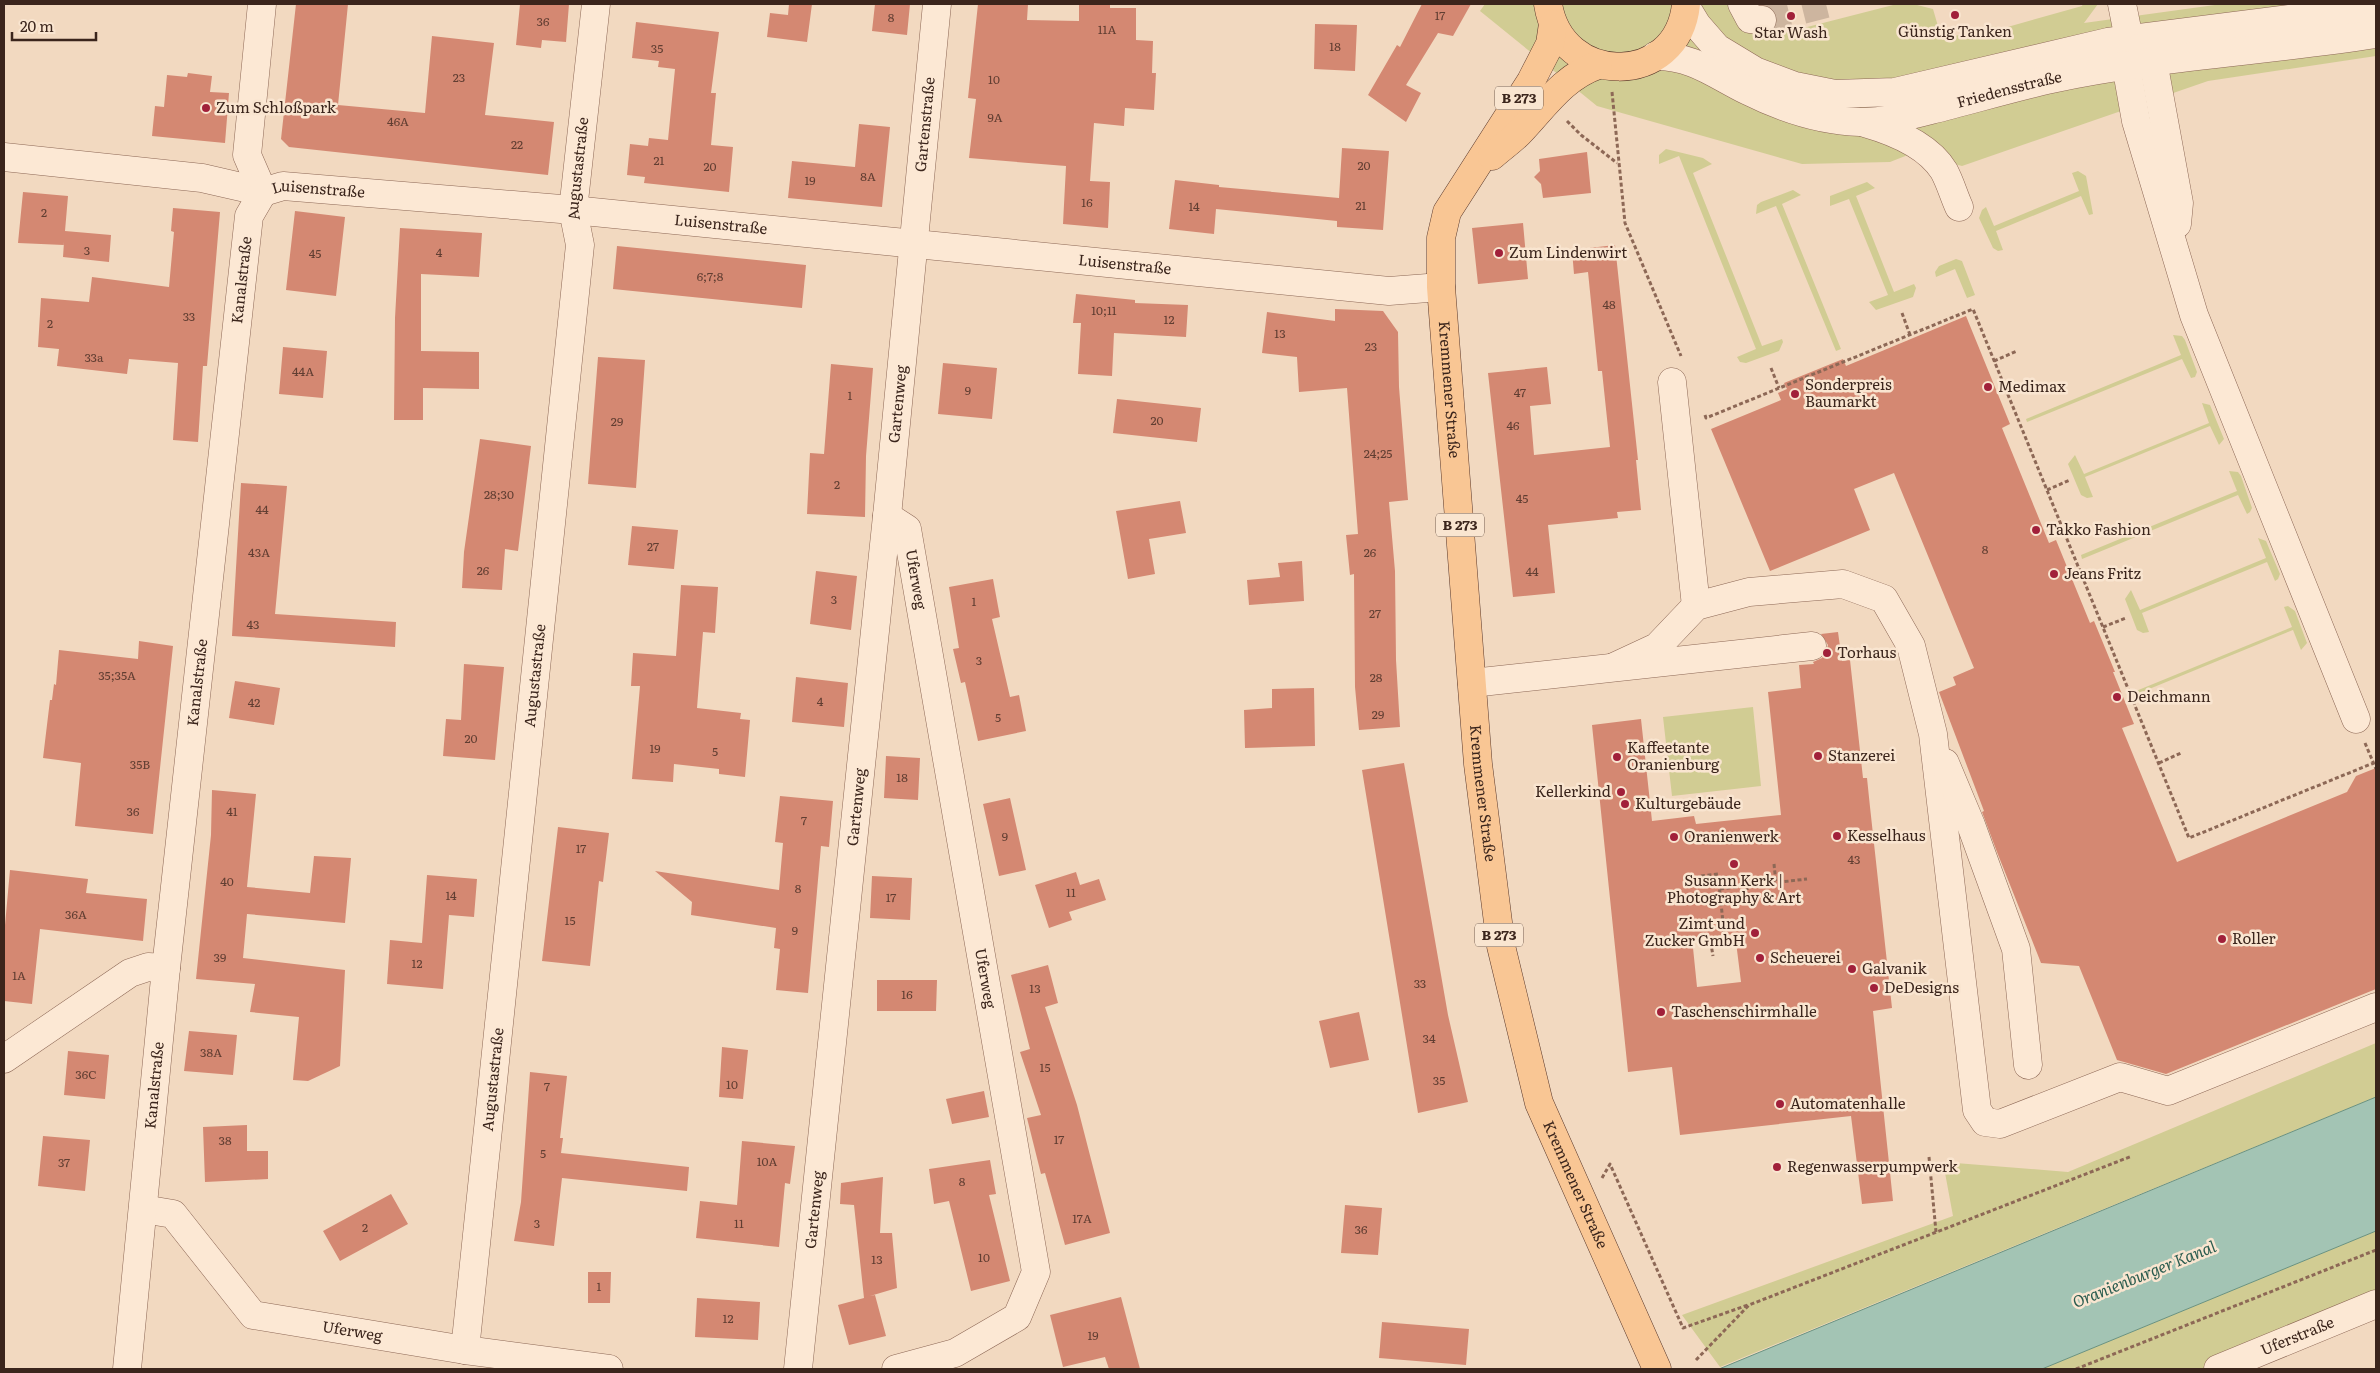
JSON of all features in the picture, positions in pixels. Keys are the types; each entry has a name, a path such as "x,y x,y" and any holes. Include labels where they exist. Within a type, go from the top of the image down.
{"main road":[{"path":"1655,56 1676,35 1686,5"},
{"path":"1550,14 1571,50 1603,66"},
{"name":"Kremmener Straße","path":"1550,14 1550,44 1477,168 1453,202 1444,220 1440,259 1478,764 1501,946 1539,1103 1657,1369"},
{"name":"Kremmener Straße","path":"1477,168 1518,134 1550,97 1581,71 1603,66 1637,64 1655,56"}],"street":[{"path":"262,4 247,155 263,192"},
{"name":"Augustastraße","path":"466,1350 580,245 573,210 596,4"},
{"name":"Gartenstraße","path":"912,244 937,4"},
{"path":"2122,4 2133,104 2194,315 2356,720"},
{"name":"Friedensstraße","path":"1686,5 1697,25 1717,48 1755,71 1795,86 1834,94 1895,92 2376,8"},
{"path":"2128,52 2153,61 2306,45 2376,34"},
{"name":"Friedensstraße","path":"1655,56 1676,56 1704,66 1747,91 1788,110 1828,119 1861,122 1900,118 2050,79 2128,52"},
{"path":"2161,100 2172,74 2193,56"},
{"path":"2153,61 2179,202 2174,243"},
{"path":"2050,79 2094,83 2114,91 2133,104"},
{"path":"1861,122 1892,132 1929,153 1944,171 1959,208"},
{"name":"Luisenstraße","path":"4,157 202,178 263,192 283,186 573,210 1389,291 1441,287"},
{"name":"Kanalstraße","path":"127,1369 166,968 249,216 263,192"},
{"name":"Gartenweg","path":"798,1369 887,516 912,244"},
{"path":"1677,370 1696,606"},
{"name":"Uferweg","path":"887,516 907,529 1036,1272 1017,1317 955,1353 896,1369"},
{"path":"1614,667 1657,647 1696,606 1749,592 1843,584 1884,599 1911,646 1933,734 1977,1110 1985,1122 2000,1124 2120,1077 2168,1091 2376,1007"},
{"path":"1472,683 1812,646"},
{"path":"1933,734 1971,825 2016,949 2028,1065"},
{"path":"4,1059 130,973 148,967 166,968"},
{"name":"Uferweg","path":"143,1209 173,1214 253,1315 466,1350 609,1369"},
{"name":"Uferstraße","path":"2218,1369 2376,1304"}],"path":[{"path":"1603,66 1625,223 1677,370"},
{"path":"1562,116 1581,135 1618,164"},
{"path":"1703,410 1706,418 1972,309 2189,838 2376,762"},
{"path":"1902,313 1910,334"},
{"path":"1994,361 2017,351"},
{"path":"1771,368 1779,388"},
{"path":"2046,490 2070,480"},
{"path":"2103,627 2126,618"},
{"path":"2159,763 2182,753"},
{"path":"1774,864 1776,883"},
{"path":"1701,876 1718,874 1726,942 1711,944 1713,956"},
{"path":"1720,889 1807,879"},
{"path":"1747,886 1749,905"},
{"path":"1602,1179 1610,1164 1683,1328 1749,1305 2132,1156"},
{"path":"1929,1157 1936,1232"},
{"path":"2076,1369 2376,1250"},
{"path":"1696,1360 1749,1305"}],"shaded area":[{"path":"1485,4 1734,4 1748,28 1768,37 1897,4 1913,4 1933,9 1942,40 1989,26 2004,28 2082,6 2083,4 2098,4 2084,23 2222,4 2376,4 2376,56 2208,81 1962,166 1913,153 1890,162 1802,164 1597,106 1480,11"},
{"path":"1666,149 1703,158 1712,164 1693,173 1762,346 1782,339 1783,342 1779,351 1746,363 1740,362 1737,357 1756,349 1679,156 1659,164 1659,155"},
{"path":"2078,171 2086,176 2093,214 2089,215 2081,196 1996,231 2003,250 1998,251 1993,248 1979,218 1982,210 1986,207 1994,226 2079,191 2072,173"},
{"path":"1867,182 1875,188 1856,196 1894,292 1914,284 1916,288 1913,297 1876,310 1869,302 1888,295 1849,199 1830,206 1830,196"},
{"path":"1793,190 1801,195 1782,204 1841,349 1836,351 1776,206 1756,214 1757,205 1761,202"},
{"path":"1956,259 1962,261 1975,295 1967,298 1955,269 1936,277 1935,272 1939,266"},
{"path":"2173,335 2182,336 2185,340 2197,372 2195,377 2191,378 2182,359 2027,422 2026,419 2181,355"},
{"path":"2202,403 2210,405 2224,439 2219,445 2210,426 2085,477 2093,497 2087,498 2081,495 2068,464 2075,455 2084,474 2209,423"},
{"path":"2229,471 2238,472 2241,476 2252,508 2247,514 2238,495 2082,559 2081,555 2237,491"},
{"path":"2258,538 2266,541 2280,574 2278,579 2275,581 2267,562 2142,613 2149,632 2143,633 2137,630 2125,599 2131,590 2140,610 2266,558"},
{"path":"2288,606 2295,611 2307,643 2301,650 2293,630 2137,694 2136,691 2292,627 2284,607"},
{"path":"1753,707 1761,786 1672,796 1663,717"},
{"path":"2376,1043 2376,1097 1720,1367 1682,1315 1953,1216 1943,1162 2068,1172"},
{"path":"2376,1231 2376,1318 2253,1369 2042,1369"}],"water":[{"name":"Oranienburger Kanal","path":"2376,1097 2376,1231 2042,1369 1719,1369"}],"building":[{"path":"296,4 348,4 338,105 425,113 432,36 494,43 485,115 554,122 548,175 289,147 281,139"},
{"path":"520,4 569,4 566,42 542,40 541,48 516,45"},
{"path":"789,4 812,4 807,42 767,37 770,13 788,15"},
{"path":"875,4 910,4 907,35 872,31"},
{"path":"978,4 1028,4 1027,20 1079,21 1079,4 1110,4 1110,8 1136,8 1136,40 1153,41 1152,73 1156,73 1154,110 1125,108 1124,126 1094,123 1090,181 1110,182 1108,228 1063,224 1066,166 969,158 976,99 968,98"},
{"path":"1422,4 1471,4 1453,36 1438,33 1406,85 1421,93 1406,122 1368,95 1397,45 1400,47"},
{"path":"636,22 719,32 711,93 716,93 711,145 733,147 729,192 644,183 645,177 627,175 630,144 648,146 649,138 668,140 675,69 658,67 659,61 632,58"},
{"path":"1315,24 1357,25 1355,71 1314,69"},
{"name":"Zum Schloßpark","path":"188,73 212,76 210,92 229,93 225,143 152,136 155,106 164,107 167,75 187,77"},
{"path":"859,124 890,127 882,207 788,198 792,161 855,167"},
{"path":"1342,148 1389,151 1383,230 1337,227 1337,221 1216,209 1214,234 1169,229 1175,180 1219,185 1219,187 1339,198"},
{"path":"1587,152 1591,193 1543,198 1541,184 1534,177 1540,171 1539,159"},
{"path":"23,192 68,196 65,231 111,235 109,262 63,257 64,245 18,243"},
{"path":"173,208 220,212 207,366 203,366 198,442 173,440 178,363 129,359 127,374 57,366 59,349 38,347 41,298 89,302 92,277 169,287 174,232 171,231"},
{"path":"295,211 345,217 336,296 286,290"},
{"path":"1523,223 1528,279 1478,284 1472,228"},
{"path":"400,228 482,233 479,277 421,274 421,351 479,352 479,389 423,388 423,420 394,420 395,318"},
{"path":"1615,245 1638,460 1636,460 1641,510 1617,512 1618,518 1548,525 1555,593 1513,597 1488,373 1547,367 1551,404 1530,406 1534,455 1610,447 1602,371 1598,371 1588,272 1574,274 1572,250"},
{"path":"617,246 806,265 802,308 613,289"},
{"path":"1076,294 1135,300 1135,303 1188,305 1186,337 1114,333 1112,376 1078,374 1081,323 1073,323"},
{"path":"1335,309 1383,311 1398,332 1399,387 1408,500 1389,502 1395,571 1396,660 1400,727 1359,730 1355,687 1354,574 1350,575 1346,535 1358,534 1347,388 1299,392 1297,357 1262,353 1267,312 1335,321"},
{"path":"1966,316 2010,424 2002,428 2049,543 2056,540 2090,623 2094,621 2115,672 2113,672 2134,724 2122,728 2177,862 2347,792 2356,776 2376,768 2376,989 2166,1074 2117,1060 2079,966 2041,963 1997,852 1982,812 1984,811 1939,692 1956,685 1953,677 1974,668 1894,473 1854,489 1870,530 1770,571 1711,429 1781,400 1778,393 1787,389 1784,383 1843,359 1846,366"},
{"path":"283,347 327,351 323,398 279,394"},
{"path":"598,357 645,360 636,488 588,484"},
{"path":"943,363 997,368 992,419 938,414"},
{"path":"831,364 873,368 866,456 865,517 807,514 810,453 824,454"},
{"path":"1117,399 1201,408 1197,442 1113,433"},
{"path":"480,439 531,446 518,551 505,549 502,590 462,588 464,552"},
{"path":"241,483 287,486 275,614 396,622 395,647 232,636"},
{"path":"1180,501 1186,533 1149,539 1155,574 1128,579 1116,511"},
{"path":"632,526 678,530 674,569 628,565"},
{"path":"1302,561 1304,601 1249,605 1247,580 1280,577 1278,563"},
{"path":"816,571 857,576 851,630 810,624"},
{"path":"993,579 1000,617 992,619 1010,697 1019,695 1026,731 978,741 965,682 961,683 953,649 959,648 949,587"},
{"path":"681,585 718,587 715,633 703,632 697,708 741,713 740,719 750,720 745,777 719,774 719,769 674,764 673,782 632,779 640,686 631,686 633,653 676,656"},
{"path":"1838,632 1842,661 1850,660 1863,778 1867,778 1892,1008 1873,1011 1893,1201 1862,1204 1851,1116 1680,1135 1672,1067 1628,1072 1592,725 1641,719 1652,821 1694,816 1696,824 1781,815 1768,692 1801,688 1799,665 1814,664 1813,662 1822,658 1826,652 1828,645 1821,634","holes":["1735,934 1741,982 1697,987 1692,938"]},
{"path":"139,641 173,646 153,834 75,826 81,763 43,758 50,700 52,700 54,684 56,685 59,650 138,659"},
{"path":"464,664 504,667 495,760 443,756 446,719 461,720"},
{"path":"796,677 848,683 844,727 792,722"},
{"path":"235,681 280,688 274,725 229,718"},
{"path":"1314,688 1315,746 1245,748 1244,710 1272,708 1272,689"},
{"path":"886,756 920,758 918,800 884,798"},
{"path":"1404,763 1448,1015 1468,1102 1418,1113 1362,770"},
{"path":"212,790 256,794 247,887 310,893 314,856 351,858 345,923 247,914 243,958 345,970 340,1066 308,1081 293,1080 299,1017 250,1012 255,984 196,979 211,835"},
{"path":"780,796 833,801 829,847 821,846 808,993 776,990 780,949 774,948 776,928 691,915 692,902 655,871 779,890 783,843 775,842"},
{"path":"1010,798 1026,870 999,876 983,804"},
{"path":"558,827 609,833 603,882 599,881 590,966 542,961"},
{"path":"10,870 88,879 86,893 147,899 143,941 40,929 32,1004 4,1001 4,936"},
{"path":"1076,872 1080,885 1099,879 1106,900 1069,912 1072,920 1049,928 1035,885"},
{"path":"427,875 477,879 474,917 449,915 443,989 387,984 390,940 422,943"},
{"path":"872,876 912,878 910,920 870,918"},
{"path":"1048,965 1058,1003 1045,1007 1077,1105 1110,1233 1065,1245 1045,1173 1041,1174 1027,1118 1041,1115 1020,1052 1030,1049 1011,975"},
{"path":"877,980 937,980 936,1011 877,1011"},
{"path":"1359,1012 1369,1060 1330,1068 1319,1021"},
{"path":"189,1031 237,1035 233,1075 184,1071"},
{"path":"722,1047 748,1050 743,1099 719,1097"},
{"path":"68,1051 109,1055 105,1099 64,1095"},
{"path":"530,1072 567,1076 560,1138 563,1138 561,1153 689,1167 687,1191 562,1178 554,1246 514,1241 521,1202"},
{"path":"984,1091 989,1117 952,1124 946,1099"},
{"path":"247,1125 247,1151 268,1151 268,1179 205,1182 203,1127"},
{"path":"43,1136 90,1140 85,1191 38,1186"},
{"path":"742,1141 795,1146 790,1184 785,1183 779,1247 696,1238 700,1201 737,1205"},
{"path":"990,1160 996,1194 989,1195 1010,1281 971,1291 949,1201 934,1204 929,1169"},
{"path":"883,1177 880,1233 892,1233 897,1288 870,1296 875,1295 886,1336 849,1345 838,1305 864,1298 854,1205 840,1204 841,1183"},
{"path":"391,1194 408,1224 340,1261 323,1231"},
{"path":"1345,1205 1382,1208 1378,1255 1341,1253"},
{"path":"588,1272 611,1272 610,1303 588,1303"},
{"path":"1121,1297 1140,1369 1109,1369 1105,1357 1063,1367 1050,1315"},
{"path":"697,1298 760,1302 758,1340 695,1337"},
{"path":"1382,1322 1469,1329 1466,1365 1379,1358"}],"tunnel":[{"path":"1762,20 1826,4"}],"place":[{"name":"Günstig Tanken","path":"1955,15"},
{"name":"Star Wash","path":"1791,16"},
{"name":"Zum Schloßpark","path":"206,108"},
{"name":"Zum Lindenwirt","path":"1499,253"},
{"name":"Medimax","path":"1988,387"},
{"name":"Sonderpreis Baumarkt","path":"1795,394"},
{"name":"Takko Fashion","path":"2036,530"},
{"name":"Jeans Fritz","path":"2054,574"},
{"name":"Torhaus","path":"1827,653"},
{"name":"Deichmann","path":"2117,697"},
{"name":"Stanzerei","path":"1818,756"},
{"name":"Kaffeetante Oranienburg","path":"1617,757"},
{"name":"Kellerkind","path":"1621,792"},
{"name":"Kulturgebäude","path":"1625,804"},
{"name":"Kesselhaus","path":"1837,836"},
{"name":"Oranienwerk","path":"1674,837"},
{"name":"Susann Kerk | Photography & Art","path":"1734,864"},
{"name":"Zimt und Zucker GmbH","path":"1755,933"},
{"name":"Roller","path":"2222,939"},
{"name":"Scheuerei","path":"1760,958"},
{"name":"Galvanik","path":"1852,969"},
{"name":"DeDesigns","path":"1874,988"},
{"name":"Taschenschirmhalle","path":"1661,1012"},
{"name":"Automatenhalle","path":"1780,1104"},
{"name":"Regenwasserpumpwerk","path":"1777,1167"}]}
